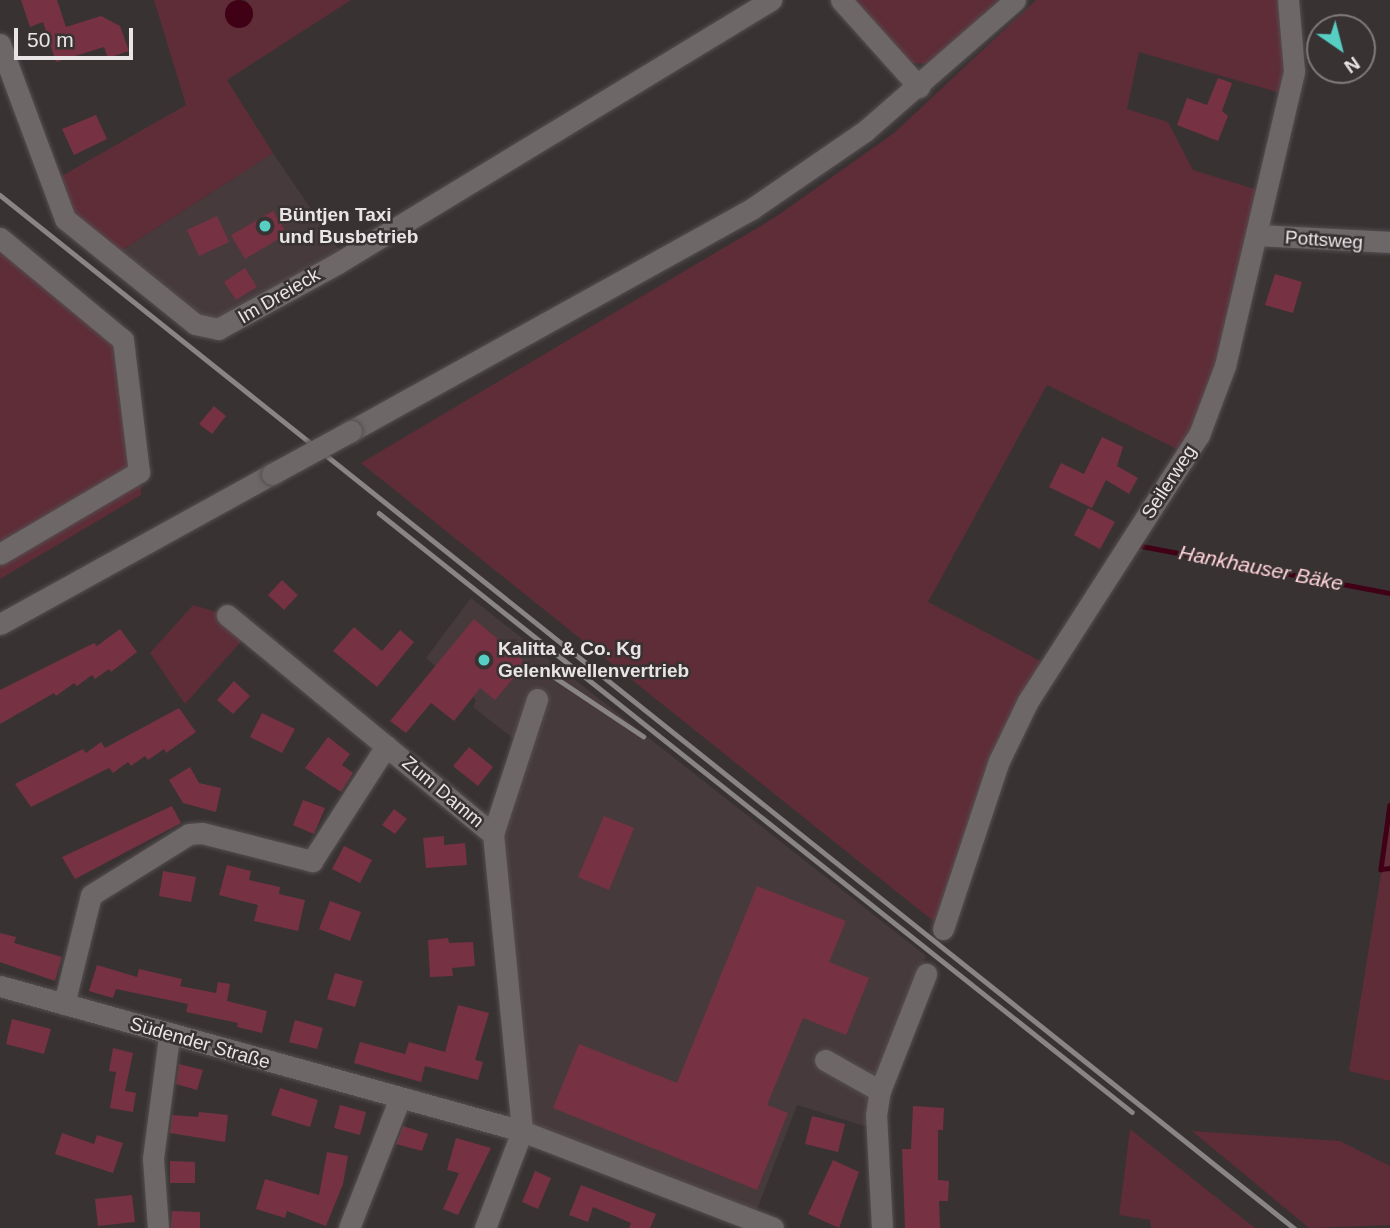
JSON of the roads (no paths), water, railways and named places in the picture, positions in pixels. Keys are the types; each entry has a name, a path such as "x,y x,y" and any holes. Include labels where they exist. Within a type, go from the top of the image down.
{"street":[{"name":"Im Dreieck","path":"0,44 65,219 195,324 218,329 338,263 771,0"},
{"path":"841,0 919,87"},
{"path":"0,624 754,208 865,131 919,87 1015,0"},
{"name":"Seilerweg","path":"943,929 999,761 1028,701 1199,435 1225,366 1258,235 1294,71 1288,0"},
{"name":"Pottsweg","path":"1258,235 1390,243"},
{"path":"0,238 123,341 139,472 0,555"},
{"name":"Zum Damm","path":"227,615 493,834 522,1131"},
{"path":"493,834 537,699"},
{"path":"64,1003 91,895 189,834 202,833 313,862 386,746"},
{"path":"882,1228 876,1115 880,1091 926,974"},
{"name":"Südender Straße","path":"0,986 169,1036 522,1131 773,1228"},
{"path":"158,1228 153,1158 169,1036"},
{"path":"825,1060 880,1091"},
{"path":"349,1228 400,1098"},
{"path":"485,1228 522,1131"}],"waterway":[{"name":"Hankhauser Bäke","path":"1136,545 1390,593"},
{"name":"Hankhauser Bäke","path":"1390,805 1381,869 1390,868"}],"railway":[{"path":"0,195 1294,1228"},
{"path":"379,513 1132,1112"},
{"path":"541,668 643,736"}],"place":[{"name":"Büntjen Taxi und Busbetrieb","path":"265,226"},
{"name":"Kalitta & Co. Kg Gelenkwellenvertrieb","path":"484,660"}]}
